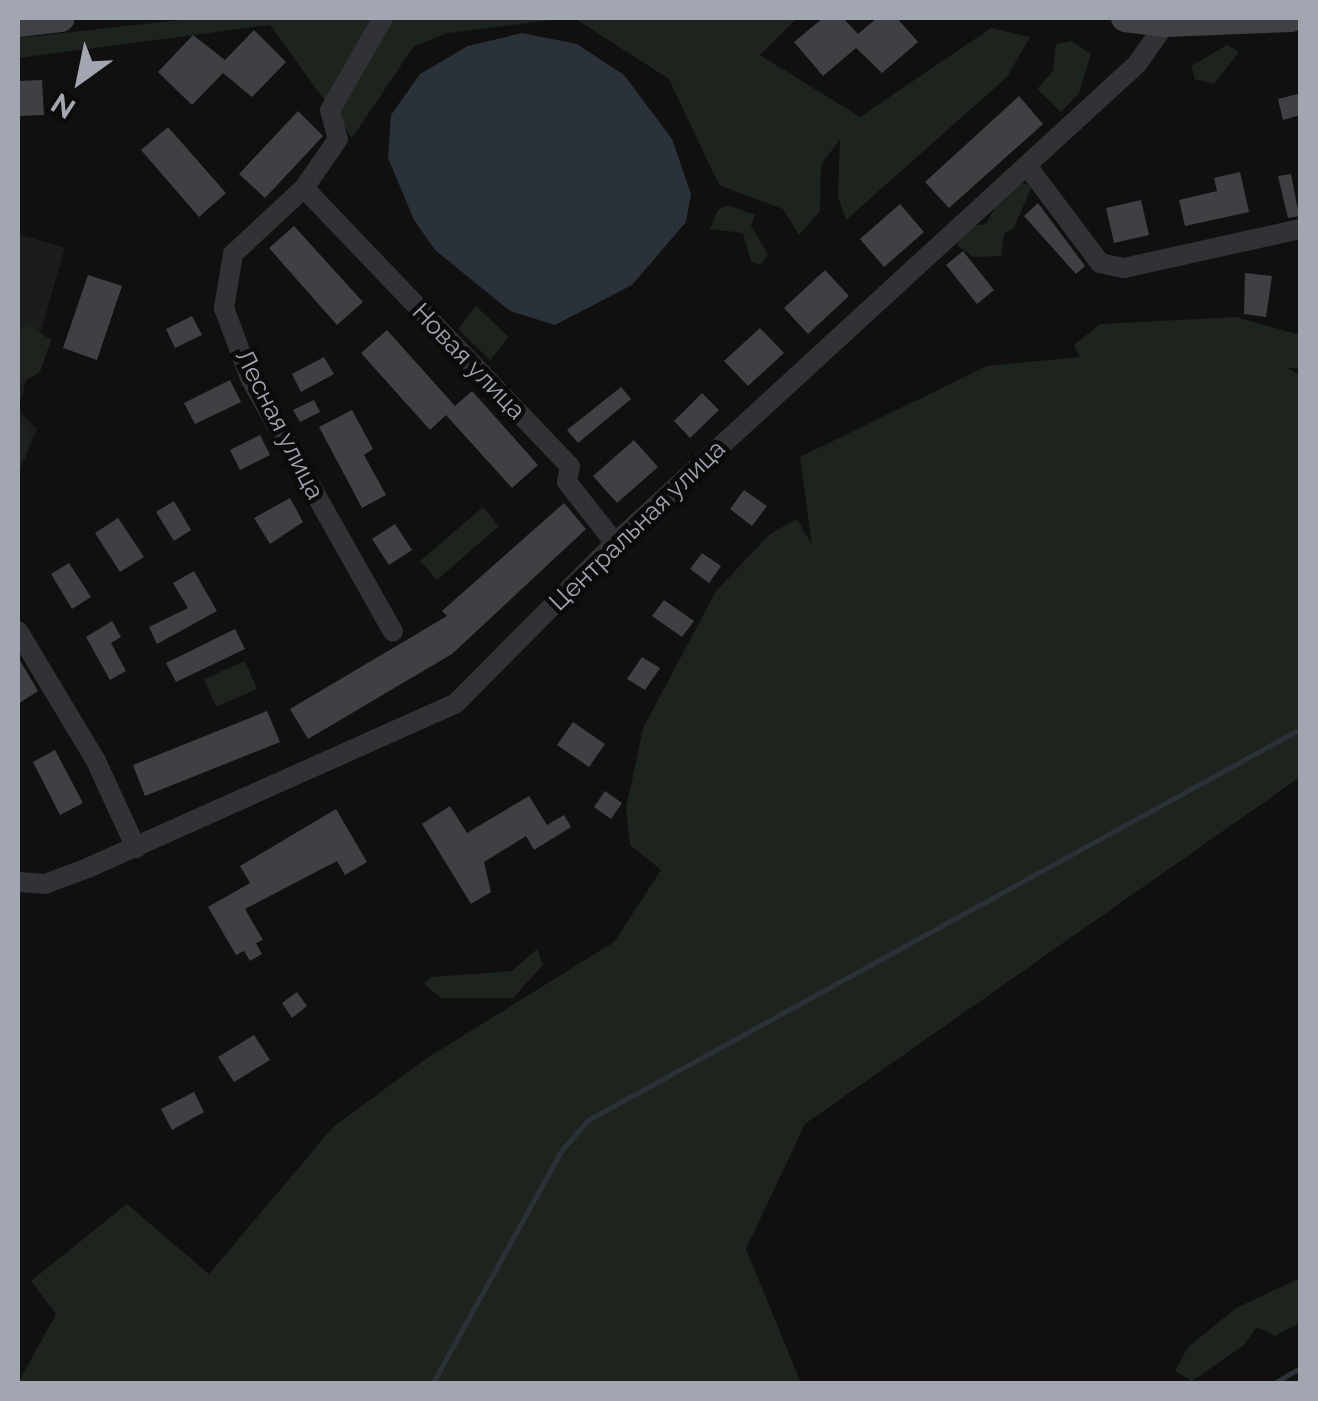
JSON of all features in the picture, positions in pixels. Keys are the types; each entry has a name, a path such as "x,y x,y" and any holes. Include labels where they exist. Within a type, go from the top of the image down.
{"street":[{"path":"18,22 62,18"},
{"name":"Лесная улица","path":"383,18 330,110 338,139 304,188 233,254 224,308 250,378 393,632"},
{"path":"1126,18 1166,23 1291,18"},
{"name":"Центральная улица","path":"18,882 45,884 136,848 455,704 615,543 1137,64 1166,23"},
{"path":"1028,166 1100,263 1124,268 1300,228"},
{"name":"Новая улица","path":"304,188 570,466 568,482 615,543"},
{"path":"18,631 96,761 136,848"}],"shaded area":[{"path":"198,18 567,18 448,33 414,46 352,138 270,25 18,58 18,38"},
{"path":"574,18 797,18 760,55 860,117 991,28 1030,37 1007,77 846,220 838,197 840,139 821,165 820,211 799,235 783,209 719,185 669,79"},
{"path":"522,33 577,44 624,75 672,139 691,194 686,222 632,285 555,325 510,311 435,250 414,220 388,158 391,115 420,74 468,46"},
{"path":"1071,41 1091,54 1079,93 1061,112 1037,89 1053,71 1056,44"},
{"path":"1227,45 1239,52 1214,84 1195,79 1191,66"},
{"path":"1020,182 1032,186 1014,228 1004,234 1001,256 973,257 958,246 958,234 969,225 985,225 1004,192"},
{"path":"728,205 755,215 751,226 768,255 761,265 751,262 743,233 710,229 718,210"},
{"path":"18,234 65,248 18,409"},
{"path":"476,306 509,337 490,360 458,329"},
{"path":"1236,317 1300,335 1300,368 1288,368 1300,376 1300,777 805,1124 746,1249 801,1383 18,1383 56,1314 31,1281 127,1204 209,1274 333,1127 427,1058 614,942 661,870 630,845 626,809 643,728 716,591 770,534 797,519 812,545 800,457 987,366 1080,357 1074,345 1100,324"},
{"path":"26,322 51,340 40,372 18,385 18,335"},
{"path":"18,409 37,429 18,476"},
{"path":"18,415 31,439 18,469"},
{"path":"483,507 499,526 437,580 420,561"},
{"path":"245,661 257,689 216,707 204,679"},
{"path":"537,949 543,965 513,998 441,998 424,984 431,977 512,971"},
{"path":"1300,1278 1300,1323 1275,1336 1257,1327 1243,1346 1192,1381 1175,1371 1188,1347 1236,1308"}],"building":[{"path":"823,18 843,18 858,34 877,18 897,18 918,42 882,73 856,48 823,76 794,42"},
{"path":"254,30 286,62 252,97 223,73 192,105 158,72 193,35 225,60"},
{"path":"42,80 44,115 18,116 18,81"},
{"path":"1298,94 1300,115 1283,120 1278,99"},
{"path":"1019,96 1043,124 949,208 925,182"},
{"path":"298,111 323,136 265,198 239,174"},
{"path":"168,127 226,193 199,217 141,150"},
{"path":"1240,172 1249,212 1185,226 1179,200 1217,191 1214,178"},
{"path":"1291,174 1299,216 1288,218 1278,176"},
{"path":"1141,200 1149,235 1114,243 1106,208"},
{"path":"1038,203 1085,266 1076,274 1024,216"},
{"path":"900,204 924,232 884,267 860,239"},
{"path":"294,226 363,302 337,325 269,248"},
{"path":"963,251 994,290 977,304 946,265"},
{"path":"825,270 849,296 808,334 784,308"},
{"path":"1245,273 1272,276 1266,317 1244,314"},
{"path":"88,275 122,286 97,360 63,348"},
{"path":"192,316 202,335 175,348 166,329"},
{"path":"760,328 784,353 748,386 724,361"},
{"path":"387,330 455,406 472,391 538,465 512,488 446,415 430,430 361,353"},
{"path":"324,357 334,374 301,392 292,374"},
{"path":"230,380 241,402 195,424 184,403"},
{"path":"621,387 631,399 578,443 567,430"},
{"path":"702,393 719,410 690,438 674,421"},
{"path":"314,400 320,412 300,422 293,410"},
{"path":"352,410 373,449 364,455 386,495 362,508 319,427"},
{"path":"260,435 270,455 240,470 230,450"},
{"path":"634,440 658,467 617,503 593,476"},
{"path":"744,490 767,506 752,526 730,509"},
{"path":"290,498 303,522 270,544 254,518"},
{"path":"174,501 191,530 174,541 156,512"},
{"path":"564,503 586,529 452,654 308,739 290,709 447,616 442,611"},
{"path":"118,518 144,557 120,572 95,533"},
{"path":"395,524 412,550 389,565 372,539"},
{"path":"702,553 721,566 709,583 690,569"},
{"path":"69,563 91,597 72,609 51,574"},
{"path":"194,571 217,611 157,644 149,627 188,608 173,583"},
{"path":"664,600 694,621 682,637 652,616"},
{"path":"112,621 121,637 111,643 126,671 110,680 86,637"},
{"path":"235,629 245,649 176,682 166,663"},
{"path":"18,657 38,691 18,704"},
{"path":"642,657 660,668 645,690 627,679"},
{"path":"267,711 280,742 145,796 133,765"},
{"path":"573,722 605,744 589,767 557,745"},
{"path":"55,750 83,803 60,815 33,762"},
{"path":"605,791 622,803 611,819 594,807"},
{"path":"529,796 547,825 564,815 571,827 534,850 526,836 484,862 491,892 471,904 422,824 450,806 467,833"},
{"path":"336,809 367,862 345,875 337,861 245,909 263,940 256,943 262,954 250,961 244,951 236,955 208,907 250,883 240,866"},
{"path":"297,992 307,1006 292,1018 282,1003"},
{"path":"254,1035 270,1060 234,1082 218,1057"},
{"path":"194,1092 204,1112 172,1130 161,1109"}],"waterway":[{"path":"432,1384 561,1151 588,1120 1300,729"},
{"path":"1273,1384 1300,1368"}]}
